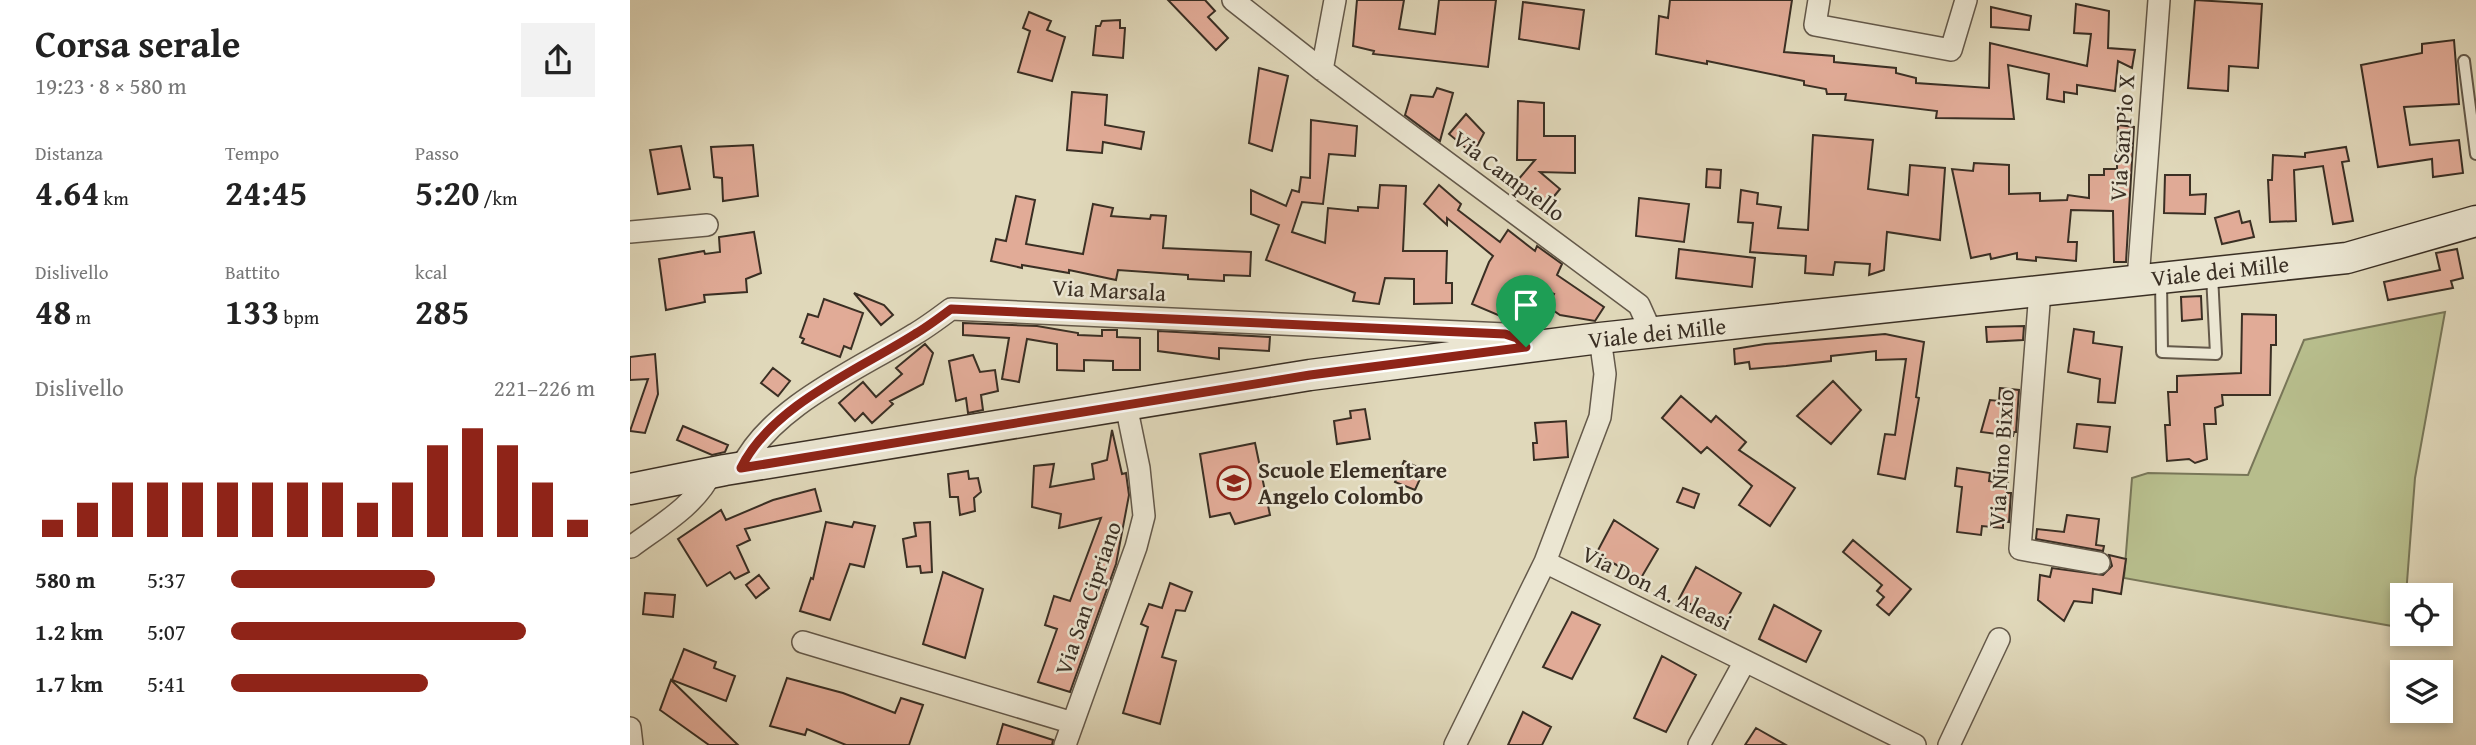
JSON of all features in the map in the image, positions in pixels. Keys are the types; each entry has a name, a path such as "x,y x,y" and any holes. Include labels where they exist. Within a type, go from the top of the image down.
{"main road":[{"name":"Viale dei Mille","path":"630,489 711,473 1310,375 1600,338 2347,258 2476,220"}],"street":[{"name":"Via Campiello","path":"1233,0 1322,70 1639,305 1652,334"},
{"path":"1322,70 1335,0"},
{"path":"1819,0 1815,25 1951,50 1966,0"},
{"name":"Via San Pio X","path":"2149,279 2159,0"},
{"path":"630,232 707,225"},
{"name":"Via Nino Bixio","path":"2040,291 2020,549 2099,563"},
{"name":"Via Marsala","path":"741,468 760,438 811,395 916,334 951,309 1505,334 1517,338 1526,347"},
{"name":"Via Don A. Aleasi","path":"1455,745 1545,562 1600,416 1605,374 1600,338"},
{"name":"Via San Cipriano","path":"1065,745 1136,547 1144,516 1139,468 1126,405"},
{"path":"630,547 689,503 704,487 711,473"},
{"name":"Via Don A. Aleasi","path":"1545,562 1915,745"},
{"path":"1949,745 1999,639"},
{"path":"803,642 1073,723"},
{"name":"Via Don A. Aleasi","path":"1699,745 1745,661"},
{"path":"630,728 632,745"}],"lane":[{"path":"2464,61 2476,154"},
{"path":"2149,279 2162,352 2216,354 2212,273"}],"green space":[{"path":"2445,312 2415,478 2407,583 2390,583 2390,626 2124,578 2132,478 2148,473 2248,475 2304,340"}],"building":[{"path":"1168,0 1205,0 1215,11 1208,17 1228,38 1216,50"},
{"path":"1357,0 1404,0 1399,29 1435,34 1439,0 1496,0 1488,67 1373,54 1374,51 1353,46"},
{"path":"1670,0 1792,0 1784,52 1834,56 1834,62 1896,68 1896,73 1916,78 1916,83 1989,88 1990,43 2087,66 2091,34 2074,33 2076,4 2109,11 2108,48 2135,50 2132,68 2118,61 2115,91 2077,85 2077,94 2064,92 2064,102 2047,99 2049,74 2008,65 2014,119 1936,118 1937,111 1845,100 1846,94 1827,94 1826,89 1804,85 1804,81 1707,61 1707,64 1656,54 1659,16 1668,18"},
{"path":"2195,0 2262,4 2258,68 2229,66 2228,91 2188,88"},
{"path":"1523,2 1584,10 1579,49 1519,39"},
{"path":"1991,7 2031,16 2029,30 1991,27"},
{"path":"1029,12 1051,21 1047,30 1065,37 1052,81 1018,72 1030,31 1023,28"},
{"path":"1120,20 1120,28 1125,28 1123,58 1093,55 1096,26 1100,26 1102,21"},
{"path":"2454,40 2459,104 2404,107 2410,145 2459,140 2463,173 2433,177 2432,159 2378,167 2361,65 2422,53 2422,44"},
{"path":"1259,68 1288,76 1272,151 1249,143"},
{"path":"1437,88 1453,93 1440,141 1405,115 1411,95 1433,97"},
{"path":"1072,92 1107,95 1105,125 1144,132 1141,149 1103,142 1102,153 1067,150"},
{"path":"1518,101 1544,103 1544,136 1575,136 1575,173 1540,172 1560,189 1546,206 1517,181 1535,160 1517,160"},
{"path":"1466,114 1484,133 1473,154 1449,134"},
{"path":"1311,120 1357,126 1355,156 1329,154 1323,204 1302,202 1292,232 1325,243 1328,208 1358,211 1358,207 1378,208 1380,185 1406,186 1403,251 1447,251 1446,283 1452,283 1452,303 1414,304 1414,279 1385,278 1379,304 1353,301 1355,293 1266,260 1279,225 1251,214 1251,190 1286,206 1292,190 1299,192 1301,177 1310,178"},
{"path":"2118,125 2134,127 2126,262 2114,262 2113,211 2071,210 2068,242 2077,242 2076,261 2036,257 2036,261 2017,259 2017,253 1991,259 1990,254 1971,258 1952,169 1973,171 1974,163 2009,165 2009,194 2040,193 2040,201 2067,200 2068,195 2089,198 2089,175 2104,175 2104,169 2117,169"},
{"path":"1813,135 1873,140 1868,189 1908,195 1910,165 1945,168 1940,240 1887,232 1884,270 1869,275 1870,264 1835,262 1833,275 1805,273 1806,256 1750,252 1753,223 1738,222 1741,190 1758,193 1757,204 1781,207 1778,228 1808,230"},
{"path":"753,145 758,196 723,201 722,178 714,177 711,147"},
{"path":"681,146 690,189 658,194 650,150"},
{"path":"2346,147 2349,161 2342,162 2353,221 2333,224 2323,166 2294,170 2296,221 2270,222 2268,180 2272,180 2273,155 2305,157 2305,153"},
{"path":"1707,169 1721,170 1720,188 1706,187"},
{"path":"2165,175 2190,175 2190,195 2206,194 2205,214 2164,213"},
{"path":"1439,185 1461,204 1458,210 1500,242 1508,230 1535,251 1537,246 1562,264 1557,275 1604,307 1595,321 1560,315 1547,306 1554,294 1521,279 1505,318 1472,304 1493,256 1447,218 1447,225 1424,204"},
{"path":"1016,196 1035,200 1026,244 1083,254 1093,204 1113,208 1111,216 1150,219 1151,215 1166,216 1163,248 1251,252 1250,276 1224,275 1224,281 1188,279 1188,275 1118,270 1116,280 1069,270 1069,273 1022,265 1022,268 991,261 996,239 1006,241"},
{"path":"1639,198 1689,204 1684,242 1636,236"},
{"path":"2239,211 2242,223 2250,221 2254,237 2222,244 2215,218"},
{"path":"754,232 761,273 746,279 747,292 704,295 705,302 666,310 659,259 704,251 705,254 720,252 719,237"},
{"path":"1679,249 1755,258 1752,287 1676,278"},
{"path":"2457,249 2463,278 2451,281 2453,288 2388,300 2384,282 2440,270 2436,253"},
{"path":"854,293 884,305 893,315 881,325"},
{"path":"2201,296 2202,319 2182,321 2181,297"},
{"path":"824,299 863,313 851,349 844,346 840,357 802,343 804,339 800,337 808,314 818,317"},
{"path":"2242,314 2276,315 2276,345 2271,345 2270,395 2222,395 2223,405 2215,408 2216,424 2204,424 2207,459 2195,463 2189,459 2167,461 2165,425 2170,425 2168,392 2177,392 2177,376 2241,373"},
{"path":"963,323 1037,326 1078,335 1102,336 1102,330 1117,330 1117,337 1140,338 1140,370 1113,370 1113,361 1084,360 1084,371 1057,370 1057,344 1027,339 1019,382 1002,379 1009,338 963,335"},
{"path":"2024,326 2023,340 1987,342 1986,327"},
{"path":"2074,329 2094,332 2093,343 2122,347 2115,403 2098,402 2100,379 2068,372"},
{"path":"1158,331 1270,337 1269,351 1219,348 1219,359 1158,351"},
{"path":"1885,334 1924,342 1916,397 1919,398 1905,479 1878,474 1885,434 1895,435 1906,359 1876,360 1876,351 1831,356 1831,361 1786,366 1750,369 1749,362 1735,364 1734,349"},
{"path":"925,344 933,353 923,384 890,401 893,404 872,423 863,413 855,421 839,403 863,382 876,397 902,374 896,368"},
{"path":"655,354 658,394 645,433 630,431 648,379 630,380 630,357"},
{"path":"973,355 980,372 995,370 998,391 981,395 983,410 968,413 966,398 956,401 949,361"},
{"path":"773,368 790,381 778,396 761,383"},
{"path":"1833,381 1861,410 1831,444 1797,416"},
{"path":"2000,388 2019,390 2016,432 2013,436 1981,432 1990,400 1999,401"},
{"path":"1681,396 1711,422 1716,416 1746,442 1739,450 1795,488 1770,526 1739,505 1752,486 1707,447 1701,453 1662,418"},
{"path":"1365,409 1370,439 1337,444 1334,421 1351,418 1350,411"},
{"path":"1566,421 1568,457 1534,460 1533,443 1537,443 1535,423"},
{"path":"2077,424 2110,427 2107,452 2074,448"},
{"path":"683,426 728,445 725,452 712,455 677,440"},
{"path":"1112,430 1122,474 1126,473 1129,495 1116,564 1070,692 1038,682 1057,629 1045,625 1054,596 1070,601 1101,518 1059,528 1061,514 1032,507 1034,466 1054,464 1050,487 1094,479 1092,464 1107,460"},
{"name":"Scuole Elementare Angelo Colombo","path":"1255,443 1270,515 1235,524 1230,513 1210,517 1200,454"},
{"path":"1404,461 1424,470 1415,490 1395,482"},
{"path":"1957,468 1990,473 1989,481 2008,483 2007,493 2011,493 2009,522 2003,521 2003,528 1982,526 1981,535 1957,532 1962,487 1955,486"},
{"path":"968,471 969,479 978,478 981,492 974,498 975,511 960,515 958,497 950,497 948,474"},
{"path":"1683,488 1699,494 1694,508 1677,502"},
{"path":"815,489 821,511 745,529 750,540 737,546 749,572 735,579 730,572 707,586 678,539 721,510 726,520 773,500"},
{"path":"2067,515 2099,519 2096,545 2104,546 2103,551 2036,539 2037,529 2064,532"},
{"path":"1614,520 1658,549 1641,578 1596,554"},
{"path":"826,522 852,527 854,522 875,526 864,567 850,564 830,620 800,611 811,578 813,579"},
{"path":"930,522 932,572 921,573 920,566 907,567 903,539 916,536 914,523"},
{"path":"1853,540 1911,589 1889,615 1877,605 1884,597 1877,591 1882,585 1843,552"},
{"path":"2109,555 2126,559 2121,594 2093,589 2092,603 2074,601 2064,621 2038,600 2040,575 2050,577 2052,568 2103,575 2112,566"},
{"path":"1696,567 1741,593 1726,620 1679,599"},
{"path":"943,572 983,589 965,658 923,644"},
{"path":"759,575 769,588 756,598 746,585"},
{"path":"1170,583 1192,592 1185,611 1176,610 1162,657 1176,661 1160,724 1123,713 1148,627 1141,624 1149,604 1162,608"},
{"path":"645,593 675,595 673,617 643,614"},
{"path":"1774,605 1821,631 1806,662 1759,639"},
{"path":"1572,612 1600,625 1572,679 1543,667"},
{"path":"684,649 716,662 714,668 735,676 726,701 672,680"},
{"path":"1662,656 1696,675 1666,732 1634,718"},
{"path":"787,678 843,693 895,713 901,698 923,705 909,745 846,745 807,729 805,735 770,726"},
{"path":"671,680 738,745 709,745 660,710"},
{"path":"1523,712 1551,727 1542,745 1508,745"},
{"path":"1003,724 1053,740 1052,745 997,745"},
{"path":"1756,728 1786,745 1745,745"}],"place":[{"name":"Scuole Elementare Angelo Colombo","path":"1234,483"}],"route":[{"path":"951,309 1505,334 1517,338 1526,347 1310,375 741,468 747,454 760,438 811,395 916,334 951,309"}]}
